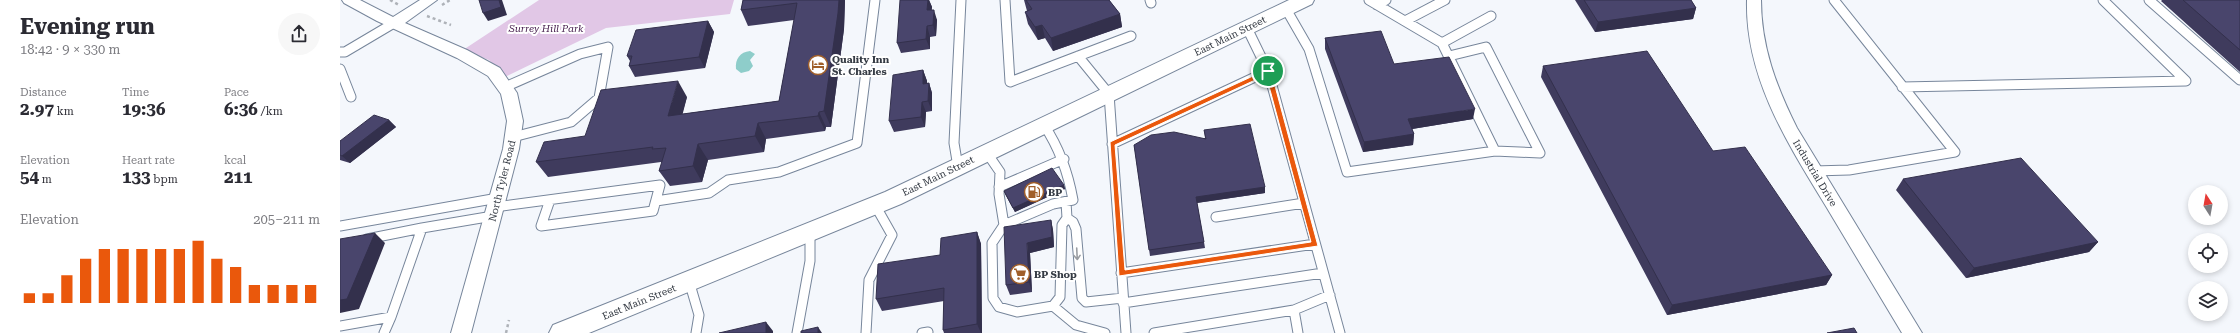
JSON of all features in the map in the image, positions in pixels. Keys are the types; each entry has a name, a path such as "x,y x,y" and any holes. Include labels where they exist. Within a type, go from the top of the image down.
{"main road":[{"name":"East Main Street","path":"563,333 875,205 958,167 1299,2"}],"street":[{"name":"North Tyler Road","path":"349,0 394,23 462,54 494,72 509,93 515,121 513,137 461,333"},
{"path":"394,23 430,0"},
{"name":"Industrial Drive","path":"1754,0 1756,39 1769,86 1780,113 1814,172 1912,333"}],"lane":[{"path":"656,201 709,193 728,180 779,172 857,143 875,0"},
{"path":"958,167 954,143 961,0"},
{"path":"1005,0 1010,82 1131,36"},
{"path":"1369,0 1442,43 1495,151"},
{"path":"1377,5 1386,0"},
{"path":"1405,21 1445,0"},
{"path":"1814,172 1849,170 1955,152 1834,0"},
{"path":"1902,87 2186,81 2102,0"},
{"path":"2149,0 2240,80"},
{"path":"1299,2 1309,49 1347,172 1495,151 1540,153 1486,47 1449,56"},
{"path":"1442,43 1491,16"},
{"path":"342,55 394,23"},
{"path":"1247,28 1268,71 1340,333"},
{"path":"505,87 580,54 608,47 599,98 571,122 513,137"},
{"path":"1078,56 1108,94 1126,333"},
{"path":"340,70 343,84 351,97"},
{"path":"1112,144 1268,71"},
{"path":"1044,125 1059,145 1064,159 1073,200 1066,202 1050,201 1030,209 1004,225 992,243 993,298 999,307 1017,312 1053,306 1060,297 1062,225 1067,218 1066,202"},
{"path":"987,153 1000,172 999,187 1004,225"},
{"path":"999,187 1014,185 1034,177 1064,159"},
{"path":"340,226 660,185 653,211 541,226 550,200"},
{"path":"1216,217 1304,203"},
{"path":"866,333 869,280 892,235 875,205"},
{"path":"355,241 422,228 495,207"},
{"path":"1067,218 1073,222 1076,229 1082,298 1086,302 1092,303 1123,300 1323,273"},
{"path":"384,333 422,228"},
{"path":"797,333 810,261 810,232"},
{"path":"1121,274 1316,244"},
{"path":"689,281 699,315 696,333"},
{"path":"1154,333 1294,310 1330,295"},
{"path":"1053,306 1076,325 1105,333"},
{"path":"1294,310 1298,333"},
{"path":"340,326 390,317"}],"path":[{"path":"506,333 509,320"}],"green space":[{"name":"Surrey Hill Park","path":"539,0 734,0 730,14 606,28 505,77 489,60 463,50"}],"water":[{"path":"750,51 755,54 750,60 753,66 749,71 741,73 736,69 737,59 741,54"}],"building":[{"path":"479,0 499,0 501,7 483,13"},
{"path":"743,0 839,0 824,111 819,112 818,116 758,123 755,136 698,144 693,166 659,171 666,148 652,149 653,147 536,162 544,142 585,136 601,90 678,81 668,116 779,101 797,3 741,10"},
{"path":"900,0 928,0 927,10 934,10 933,25 927,26 926,39 897,43"},
{"path":"1026,0 1109,0 1120,14 1051,38 1042,25 1035,27 1025,12 1032,9"},
{"path":"1584,0 1691,0 1696,8 1598,22"},
{"path":"2183,0 2240,0 2240,50"},
{"path":"708,21 699,57 629,66 632,56 627,56 636,30"},
{"path":"1381,31 1394,64 1449,57 1475,109 1408,119 1414,134 1364,142 1325,38"},
{"path":"1647,51 1713,151 1745,147 1832,275 1672,305 1543,66"},
{"path":"923,70 923,84 929,83 928,101 922,102 921,117 889,121 893,75"},
{"path":"374,115 389,120 342,156 340,155 340,141"},
{"path":"1250,124 1265,187 1196,197 1204,242 1149,250 1134,145 1151,135 1174,132 1206,139 1204,130"},
{"path":"2021,158 2098,242 1974,268 1903,179"},
{"name":"BP","path":"1052,168 1064,185 1013,208 1004,191"},
{"name":"BP Shop","path":"1051,220 1052,237 1027,243 1029,282 1006,285 1004,227"},
{"path":"977,232 977,324 943,330 944,288 876,299 878,264 940,255 941,238"},
{"path":"375,233 347,299 340,300 340,239"},
{"path":"766,322 766,333 719,333"},
{"path":"818,327 818,333 801,333 801,331"},
{"path":"1854,328 1857,333 1827,333"}],"place":[{"name":"Quality Inn St. Charles","path":"818,65"},
{"name":"BP","path":"1034,192"},
{"name":"BP Shop","path":"1020,274"}],"route":[{"path":"1268,71 1316,244 1121,274 1112,144 1268,71"}]}
